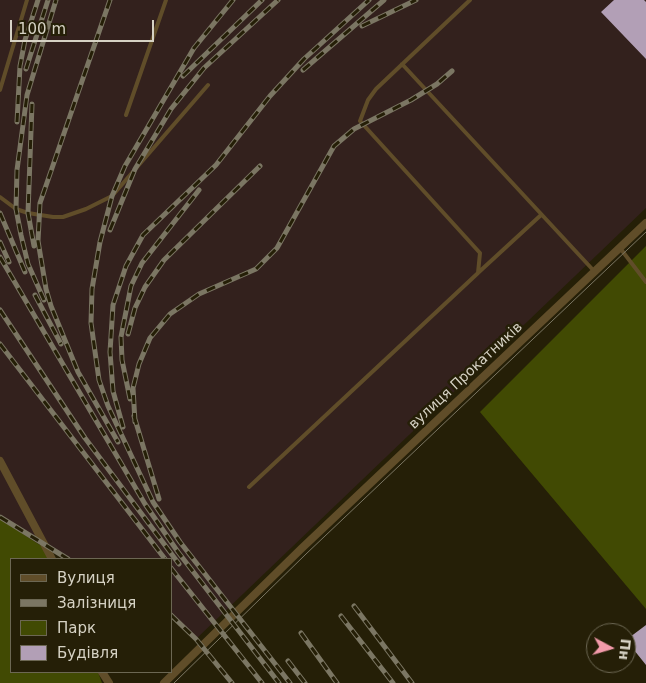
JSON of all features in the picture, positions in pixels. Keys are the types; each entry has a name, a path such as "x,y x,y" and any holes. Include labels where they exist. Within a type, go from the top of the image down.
{"street":[{"name":"вулиця Прокатників","path":"164,683 302,548 646,222"},
{"path":"0,460 51,558"}],"lane":[{"path":"0,90 27,0"},
{"path":"126,115 166,0"},
{"path":"470,0 376,89 368,100 360,121 480,253 478,273"},
{"path":"402,64 594,272"},
{"path":"0,197 22,211 52,217 63,217 86,209 112,196 208,85"},
{"path":"249,487 541,214"},
{"path":"620,248 646,282"}],"shaded area":[{"path":"0,0 646,0 646,208 196,639 172,616 172,558 67,558 0,517"}],"green space":[{"path":"646,246 646,609 480,412"},
{"path":"0,519 46,549 50,558 10,558 10,673 98,673 102,683 0,683"}],"building":[{"path":"614,0 644,0 646,2 646,59 601,12"},
{"path":"646,625 646,665 636,652 636,632"}],"tram line":[{"path":"174,683 306,554 646,232"}],"railway":[{"path":"17,122 20,66 25,40 38,0"},
{"path":"26,69 48,0"},
{"path":"44,300 28,264 21,235 16,209 17,170 27,95 56,0"},
{"path":"110,0 40,203 38,241 46,289 51,306 78,372 118,442"},
{"path":"233,0 194,48 125,166 112,196 100,242 92,289 91,323 99,380 108,406 153,502 180,542 290,683"},
{"path":"183,76 262,0"},
{"path":"110,230 135,169 171,109 204,68 278,0"},
{"path":"123,427 113,391 110,352 113,305 126,266 143,235 216,165 270,96 304,59 369,0"},
{"path":"303,70 384,0"},
{"path":"362,26 416,0"},
{"path":"135,422 133,388 139,364 150,338 170,314 199,294 256,269 277,248 334,146 354,129 411,100 437,84 452,71"},
{"path":"32,104 28,213 34,246"},
{"path":"128,334 135,308 145,287 164,260 260,166"},
{"path":"130,399 122,360 121,337 131,286 142,263 199,190"},
{"path":"0,213 25,272"},
{"path":"0,242 9,262"},
{"path":"0,257 145,504 178,552 279,683"},
{"path":"35,295 61,344"},
{"path":"0,310 85,438 179,564"},
{"path":"0,344 164,558"},
{"path":"134,416 159,499"},
{"path":"0,517 66,558"},
{"path":"172,569 262,683"},
{"path":"354,606 412,683"},
{"path":"172,616 196,639 232,683"},
{"path":"341,616 393,683"},
{"path":"301,633 337,683"},
{"path":"288,661 305,683"}]}
